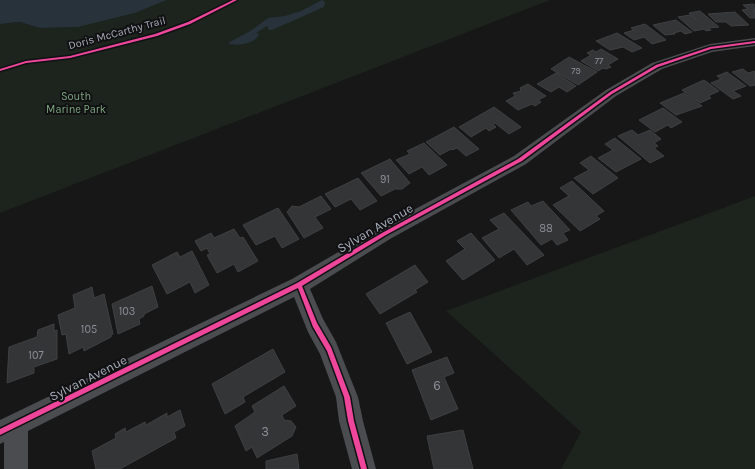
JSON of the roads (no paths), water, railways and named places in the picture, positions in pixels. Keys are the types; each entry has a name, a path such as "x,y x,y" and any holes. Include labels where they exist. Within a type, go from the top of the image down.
{"street":[{"name":"Sylvan Avenue","path":"8,429 299,285 384,234 520,160 611,93 666,61 710,48 755,42"},
{"path":"299,285 315,325 329,349 347,397 351,421 364,469"},
{"path":"8,429 16,469"}],"park label":[{"name":"South Marine Park","path":"76,102"}]}
